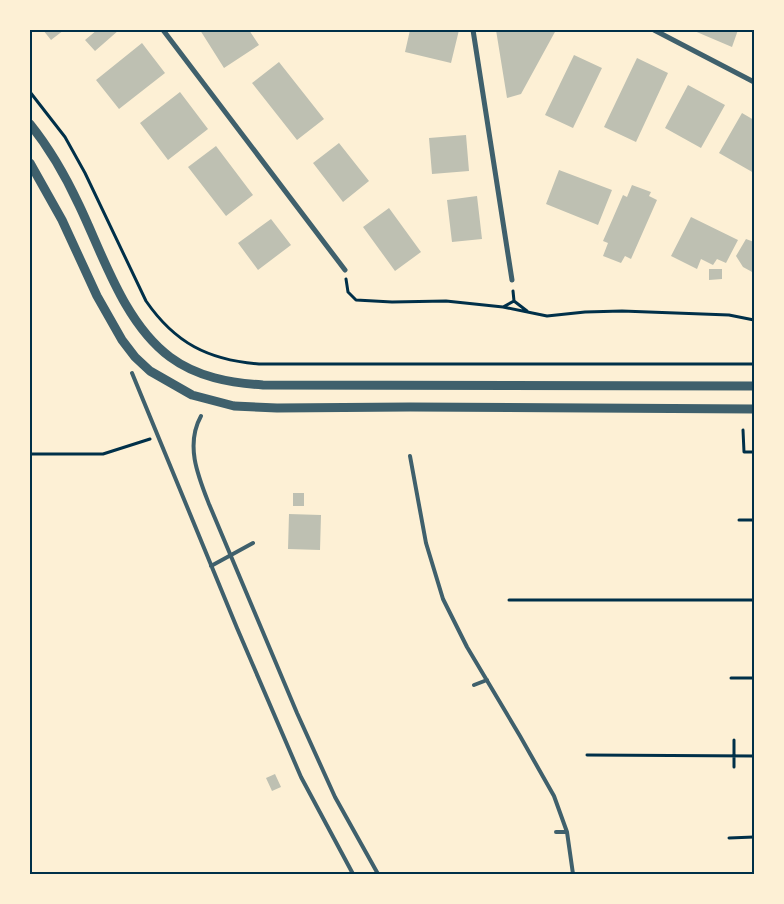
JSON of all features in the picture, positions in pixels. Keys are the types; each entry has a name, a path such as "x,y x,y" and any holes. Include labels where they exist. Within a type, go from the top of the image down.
{"street":[{"path":"163,30 345,270"},
{"path":"473,30 512,280"},
{"path":"654,30 754,82"},
{"path":"30,124 64,176 115,283 138,322 168,356 206,375 232,382 263,386 754,386"},
{"path":"30,163 62,220 97,296 122,340 135,357 150,371 198,396 234,406 270,408 754,409"}],"lane":[{"path":"132,373 211,566 301,777 353,874"},
{"path":"200,416 193,438 195,462 209,504 335,798 378,874"},
{"path":"410,456 421,522 437,583 456,626 559,807 567,832 573,874"},
{"path":"211,566 253,543"},
{"path":"474,685 487,680"},
{"path":"556,832 567,832"}],"path":[{"path":"30,92 65,138 85,173 146,301 156,316 169,330 185,342 204,352 242,362 259,364 754,364"},
{"path":"345,270 348,292 356,300 392,302 446,301 503,307 546,316 622,311 730,315 754,320"},
{"path":"512,280 514,300 527,311"},
{"path":"503,307 514,300"},
{"path":"744,430 744,452 754,452"},
{"path":"30,454 102,454 157,436"},
{"path":"739,520 754,520"},
{"path":"509,600 754,600"},
{"path":"731,678 754,678"},
{"path":"734,740 734,767"},
{"path":"586,755 754,756"},
{"path":"728,838 754,837"}],"building":[{"path":"43,30 64,30 51,40"},
{"path":"97,30 119,30 95,51 85,40"},
{"path":"200,30 249,30 259,45 224,68"},
{"path":"410,30 459,30 451,63 405,52"},
{"path":"496,30 556,30 521,94 507,98"},
{"path":"692,30 738,30 732,47"},
{"path":"142,43 165,73 119,109 96,80"},
{"path":"574,55 602,68 573,128 545,115"},
{"path":"637,58 668,73 636,142 604,127"},
{"path":"279,62 324,119 297,140 252,83"},
{"path":"688,85 725,105 701,148 665,128"},
{"path":"180,92 208,129 168,160 140,123"},
{"path":"742,113 754,120 754,173 719,153"},
{"path":"466,135 469,171 432,174 429,138"},
{"path":"339,143 369,181 343,202 313,163"},
{"path":"216,146 253,195 226,216 188,167"},
{"path":"559,170 612,190 598,225 546,204"},
{"path":"632,185 651,192 649,196 657,200 631,259 625,256 621,263 603,256 608,243 603,241 623,195 627,197"},
{"path":"477,196 482,239 452,242 447,200"},
{"path":"389,208 421,252 395,271 363,227"},
{"path":"691,217 738,240 726,263 717,259 713,265 701,259 697,269 671,256"},
{"path":"271,219 291,245 258,270 238,243"},
{"path":"746,239 754,242 754,273 743,267 736,256"},
{"path":"709,269 722,269 722,279 709,280"},
{"path":"293,493 304,493 304,506 293,506"},
{"path":"289,514 321,515 320,550 288,549"},
{"path":"275,774 281,787 272,791 266,778"}]}
